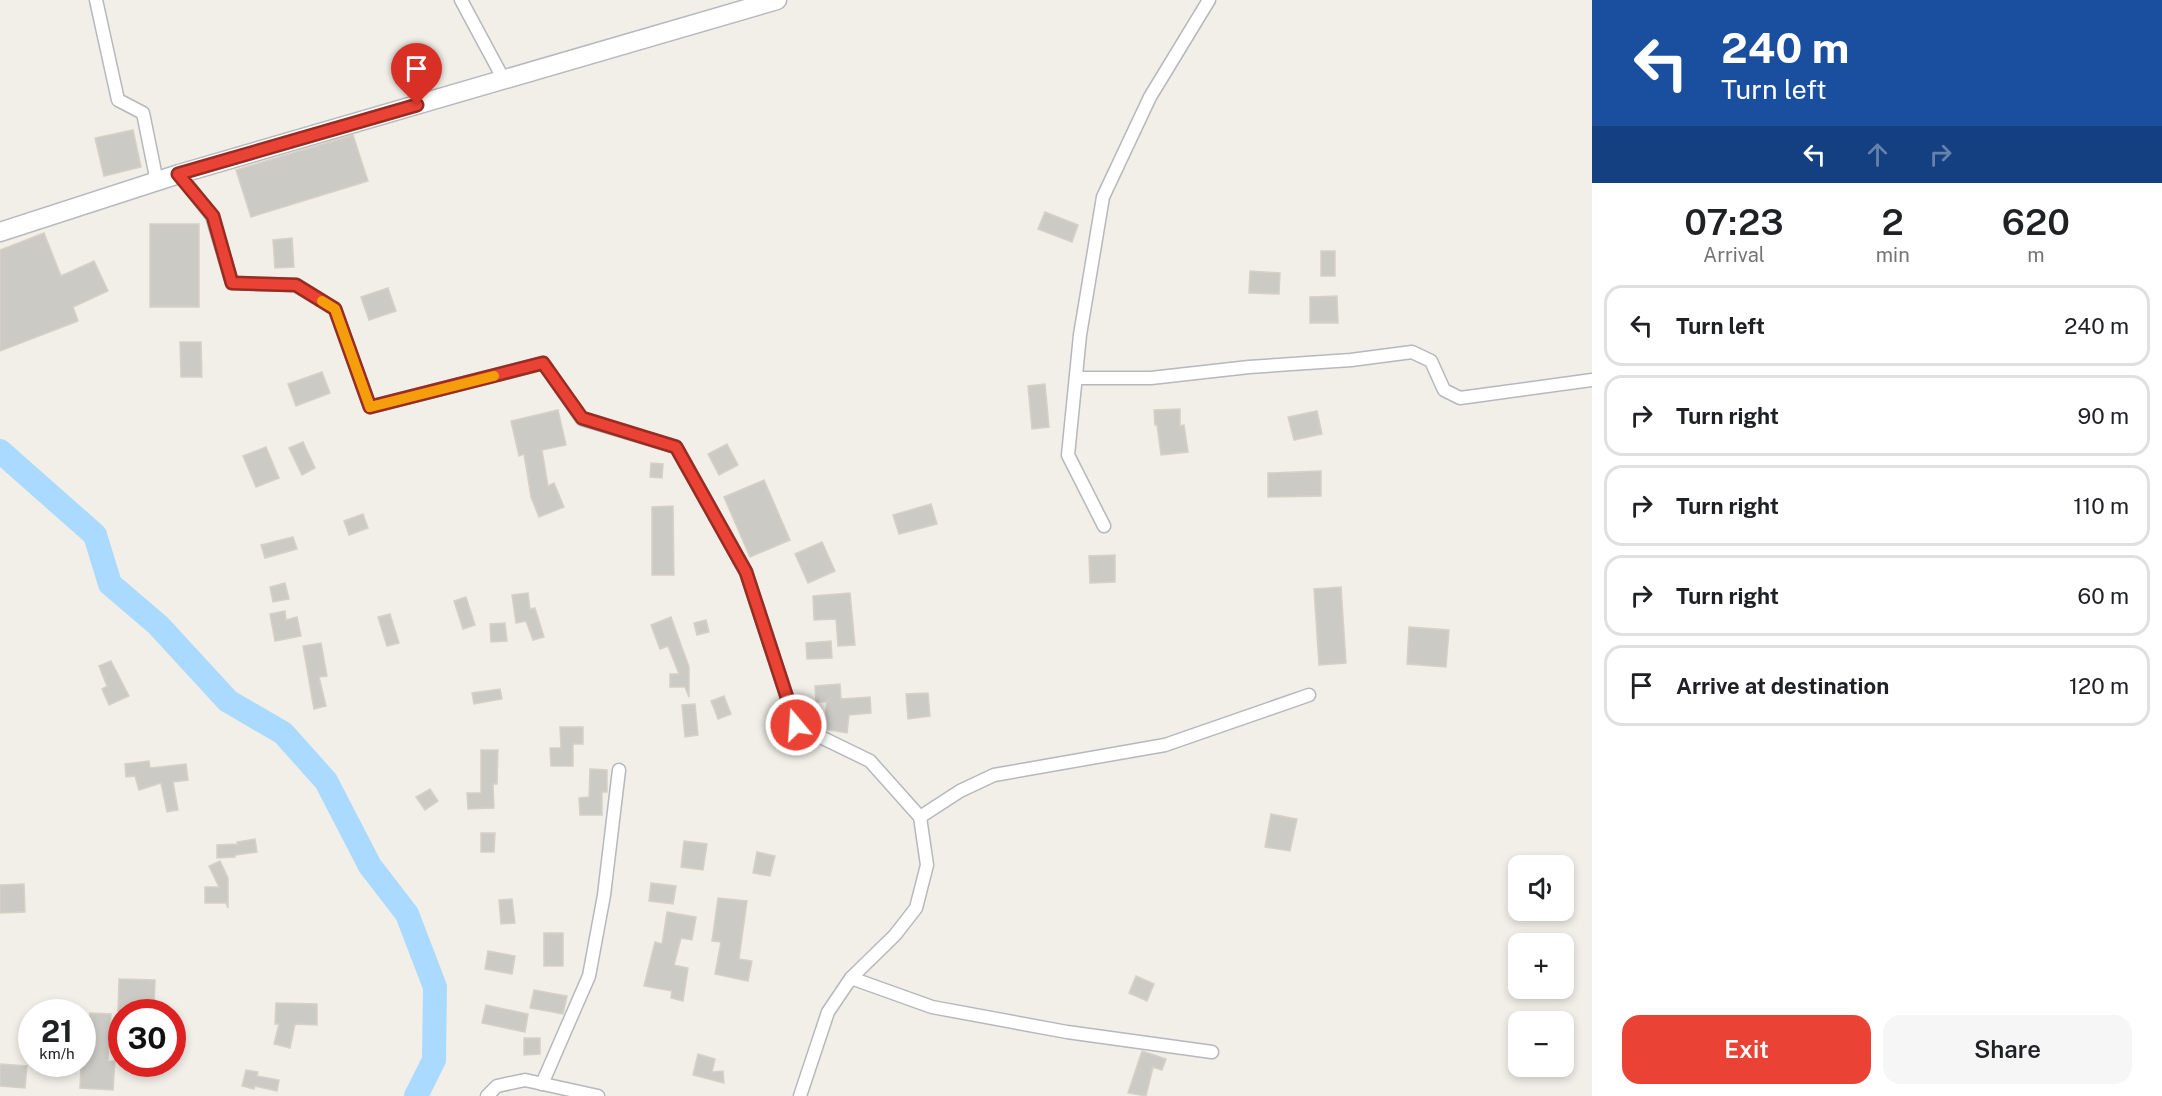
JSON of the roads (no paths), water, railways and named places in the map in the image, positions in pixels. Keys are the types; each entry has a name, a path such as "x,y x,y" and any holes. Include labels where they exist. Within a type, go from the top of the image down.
{"street":[{"path":"96,0 118,100 143,113 157,182"},
{"path":"461,0 504,80"},
{"path":"0,232 178,174 777,0"},
{"path":"1104,526 1068,455 1080,335 1103,197 1150,97 1209,0"},
{"path":"178,174 213,216 232,283 296,285 335,309 370,407 543,363 582,418 676,447 746,572 796,725 870,761 920,817 927,865 916,908 895,935 851,978 828,1012 800,1096"},
{"path":"1076,378 1151,378 1249,367 1351,360 1413,352 1431,361 1444,390 1460,398 1592,380"},
{"path":"920,817 960,790 994,776 1166,745 1310,695"},
{"path":"542,1084 589,976 610,850 619,770"},
{"path":"851,978 932,1006 1067,1032 1212,1052"},
{"path":"487,1096 497,1086 525,1080 598,1096"}],"waterway":[{"path":"0,451 95,535 110,584 158,625 228,701 283,733 326,781 370,866 407,914 435,987 434,1060 416,1096"}]}
